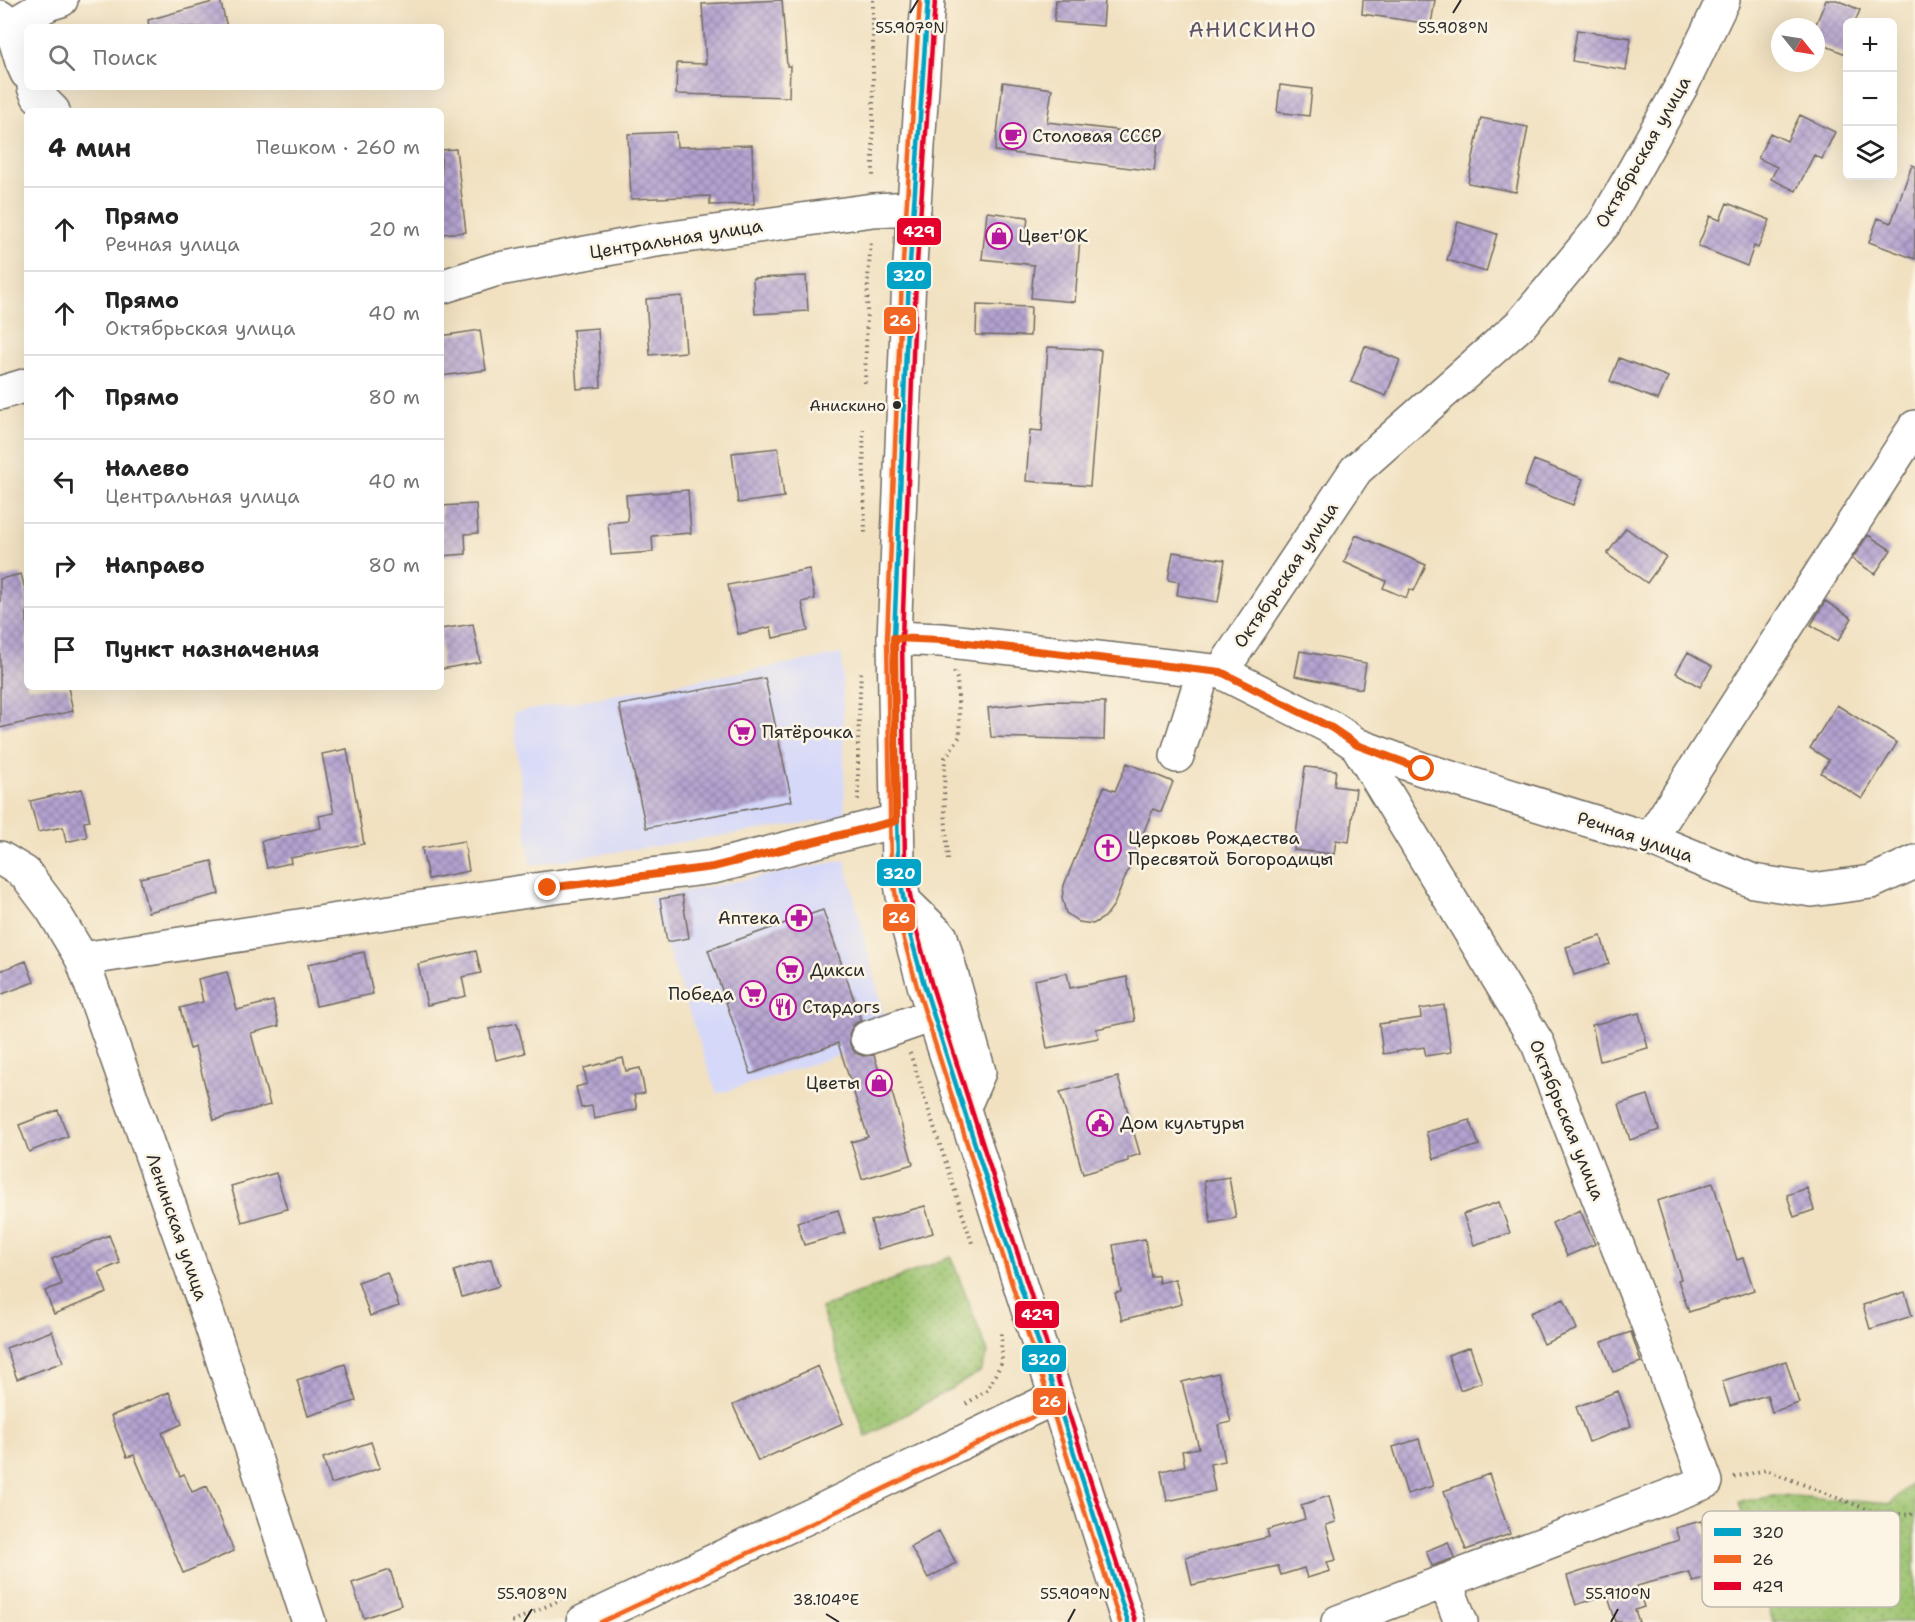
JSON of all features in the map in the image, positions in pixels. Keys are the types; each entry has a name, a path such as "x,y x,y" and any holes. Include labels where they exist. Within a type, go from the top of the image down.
{"street":[{"path":"24,66 6,21 61,0"},
{"path":"928,0 902,406 894,638 898,865 908,927 933,1015 1128,1622"},
{"name":"Октябрьская улица","path":"1706,1482 1643,1311 1538,1044 1357,745 1332,728 1213,671 1356,470 1522,323 1604,224 1682,85 1723,0"},
{"path":"35,90 38,96 51,108"},
{"name":"Центральная улица","path":"444,286 494,270 650,241 873,210 914,208"},
{"path":"0,393 24,386"},
{"path":"1650,839 1915,427"},
{"path":"894,638 941,640 1213,671 1178,756"},
{"name":"Речная улица","path":"1357,745 1422,769 1650,839 1753,881 1812,890 1871,882 1915,862"},
{"path":"82,958 537,890 713,867 896,821"},
{"name":"Ленинская улица","path":"0,858 25,873 52,909 82,958 206,1309 309,1622"},
{"path":"904,900 941,937 979,1072 963,1109"},
{"path":"867,1038 933,1015"},
{"path":"573,1610 814,1514 1056,1397"},
{"path":"1338,1622 1706,1482"},
{"path":"1445,1581 1461,1622"}],"path":[{"path":"865,383 868,278 873,210 873,0"},
{"path":"863,429 865,541"},
{"path":"941,640 957,680 960,736 945,758 944,796 948,860"},
{"path":"858,830 858,742 862,664"},
{"path":"902,1026 975,1253"},
{"path":"961,1407 987,1390 1002,1362 1001,1333"},
{"path":"1706,1482 1766,1470 1871,1511"},
{"path":"1900,1514 1911,1515 1915,1511"},
{"path":"512,1622 573,1610"}],"shaded area":[{"path":"842,654 845,817 530,865 513,713"},
{"path":"845,860 890,1039 717,1094 650,898"}],"green space":[{"path":"951,1257 988,1353 980,1372 866,1437 821,1308"},
{"path":"1915,1475 1915,1622 1773,1622 1769,1607 1900,1607 1900,1511 1742,1511 1739,1502 1780,1495 1890,1504 1912,1483"}],"building":[{"path":"220,0 226,24 149,24 148,20"},
{"path":"782,0 787,66 790,66 789,97 676,94 677,63 706,64 702,4"},
{"path":"1056,0 1105,0 1103,26 1054,22"},
{"path":"1363,0 1435,0 1431,24 1362,14"},
{"path":"1826,0 1837,0 1860,10 1857,18 1843,18 1843,53 1825,46 1825,18 1818,18"},
{"path":"1577,30 1631,38 1626,70 1572,61"},
{"path":"1003,82 1052,89 1047,122 1159,135 1154,171 995,151"},
{"path":"1280,85 1312,89 1309,116 1277,112"},
{"path":"1800,115 1835,132 1822,159 1814,155 1796,191 1771,179 1777,167 1758,158 1770,133 1787,141"},
{"path":"1481,118 1528,127 1516,192 1468,183"},
{"path":"676,132 677,147 752,145 754,204 710,205 710,196 631,199 628,134"},
{"path":"456,149 466,232 444,234 444,150"},
{"path":"1912,165 1915,166 1915,259 1869,242 1878,218 1891,223"},
{"path":"1727,203 1770,220 1758,248 1754,246 1747,266 1698,246 1710,216 1720,220"},
{"path":"987,212 1028,217 1026,234 1080,238 1075,302 1031,298 1034,265 982,259"},
{"path":"1458,222 1497,234 1486,272 1447,260"},
{"path":"806,276 808,311 755,314 753,278"},
{"path":"682,296 686,352 650,355 646,299"},
{"path":"977,305 1031,307 1030,336 976,335"},
{"path":"598,328 601,387 577,389 573,330"},
{"path":"480,330 486,370 444,376 444,336"},
{"path":"1365,346 1400,360 1386,396 1351,382"},
{"path":"1048,347 1101,350 1090,486 1026,481 1030,430 1042,431"},
{"path":"1619,358 1668,377 1658,400 1610,381"},
{"path":"778,448 784,497 738,503 732,453"},
{"path":"1534,460 1583,479 1573,505 1524,486"},
{"path":"688,490 691,533 652,536 653,552 611,555 608,523 628,521 626,495"},
{"path":"476,504 478,533 465,534 466,554 444,556 444,506"},
{"path":"1626,528 1666,557 1647,583 1607,554"},
{"path":"1356,535 1426,565 1414,591 1410,589 1406,598 1383,588 1386,581 1344,562"},
{"path":"1868,535 1891,550 1875,574 1852,559"},
{"path":"1173,552 1225,560 1218,602 1177,595 1179,582 1168,580"},
{"path":"809,569 815,599 802,602 808,631 773,638 771,627 738,634 728,585"},
{"path":"21,574 24,585 24,690 69,690 73,711 0,728 0,579"},
{"path":"1825,601 1852,618 1838,641 1811,625"},
{"path":"473,624 480,662 444,668 444,629"},
{"path":"1300,651 1366,663 1362,689 1295,676"},
{"path":"1688,652 1712,666 1700,687 1676,673"},
{"path":"765,678 792,801 646,828 619,705"},
{"path":"1049,701 1105,702 1104,740 991,737 988,708"},
{"path":"1837,705 1897,743 1862,799 1821,773 1829,760 1810,748"},
{"path":"347,749 364,844 290,858 291,863 267,868 261,841 321,828 319,816 334,813 322,754"},
{"name":"Церковь Рождества Пресвятой Богородицы","path":"1127,763 1173,782 1161,812 1153,809 1114,905 1105,917 1093,924 1079,922 1066,913 1062,898 1064,885 1104,787 1115,791"},
{"path":"1305,767 1336,770 1334,786 1356,789 1349,842 1336,840 1334,854 1294,850"},
{"path":"82,789 90,821 84,822 87,837 66,842 63,827 38,832 30,801"},
{"path":"464,841 469,871 428,879 422,848"},
{"path":"212,861 219,894 148,912 140,878"},
{"path":"682,895 689,938 667,942 660,899"},
{"path":"823,910 861,1020 853,1025 849,1034 850,1045 855,1053 863,1056 874,1055 879,1071 885,1069 913,1164 862,1179 851,1142 868,1137 838,1043 751,1074 708,950"},
{"path":"1601,936 1609,964 1574,975 1566,947"},
{"path":"476,951 481,973 462,977 466,996 427,1005 418,964"},
{"path":"364,952 373,994 316,1006 308,964"},
{"path":"26,961 34,982 0,995 0,971"},
{"path":"227,972 237,1010 273,1001 279,1026 251,1033 270,1105 214,1120 195,1047 190,1049 180,1008 203,1002 198,979"},
{"path":"1067,973 1070,988 1127,977 1135,1021 1096,1029 1099,1038 1047,1048 1034,980"},
{"path":"1444,1005 1451,1052 1426,1056 1424,1047 1383,1054 1379,1024 1421,1018 1420,1009"},
{"path":"1639,1013 1648,1048 1600,1061 1592,1025"},
{"path":"517,1023 525,1053 496,1060 489,1029"},
{"path":"623,1058 626,1071 640,1068 645,1093 634,1095 637,1109 594,1119 592,1106 581,1108 576,1087 587,1084 584,1068"},
{"name":"Дом культуры","path":"1118,1077 1140,1154 1128,1158 1128,1161 1083,1174 1060,1092"},
{"path":"1648,1095 1659,1130 1630,1140 1619,1104"},
{"path":"58,1110 68,1136 29,1152 19,1125"},
{"path":"1470,1120 1479,1145 1434,1159 1426,1132"},
{"path":"276,1173 287,1209 242,1222 231,1186"},
{"path":"1229,1177 1236,1218 1211,1223 1204,1181"},
{"path":"1713,1183 1737,1260 1743,1258 1754,1290 1689,1312 1657,1201"},
{"path":"1807,1188 1814,1210 1794,1217 1787,1195"},
{"path":"1499,1202 1510,1233 1474,1245 1463,1214"},
{"path":"925,1206 933,1233 878,1249 871,1221"},
{"path":"838,1210 845,1233 804,1245 797,1222"},
{"path":"1580,1210 1595,1244 1567,1256 1552,1223"},
{"path":"109,1235 120,1263 99,1272 107,1293 54,1314 45,1291 62,1284 52,1259"},
{"path":"1145,1239 1151,1277 1158,1275 1159,1283 1175,1279 1182,1304 1122,1320 1115,1293 1121,1292 1113,1245"},
{"path":"491,1259 499,1286 462,1297 454,1271"},
{"path":"387,1272 399,1306 370,1316 358,1282"},
{"path":"1905,1292 1912,1316 1870,1329 1863,1305"},
{"path":"1564,1299 1577,1329 1544,1344 1530,1313"},
{"path":"52,1331 63,1362 17,1379 6,1348"},
{"path":"1631,1332 1641,1362 1613,1372 1602,1342"},
{"path":"1470,1347 1482,1382 1460,1390 1448,1355"},
{"path":"1786,1361 1799,1403 1772,1412 1767,1395 1730,1406 1722,1381"},
{"path":"345,1364 356,1401 308,1416 297,1380"},
{"path":"818,1366 843,1423 758,1461 733,1405"},
{"path":"1218,1373 1231,1422 1218,1425 1225,1461 1210,1464 1215,1491 1167,1501 1161,1471 1185,1466 1182,1451 1199,1448 1182,1382"},
{"path":"1618,1391 1631,1426 1589,1442 1576,1407"},
{"path":"169,1392 182,1424 162,1433 180,1476 184,1474 192,1492 207,1486 234,1551 183,1573 134,1455 127,1457 111,1416"},
{"path":"1419,1439 1433,1486 1407,1494 1393,1447"},
{"path":"371,1442 380,1468 331,1484 323,1458"},
{"path":"1489,1474 1510,1534 1466,1550 1444,1491"},
{"path":"1329,1496 1336,1522 1326,1525 1336,1560 1327,1562 1330,1571 1307,1578 1304,1568 1281,1575 1278,1566 1192,1585 1186,1557 1269,1537 1267,1530 1305,1519 1301,1505"},
{"path":"1701,1521 1702,1579 1693,1582 1689,1572 1637,1586 1644,1607 1635,1610 1639,1622 1616,1622 1607,1594 1576,1605 1567,1576 1679,1540 1675,1528"},
{"path":"939,1531 956,1563 928,1578 911,1547"},
{"path":"1448,1542 1454,1558 1432,1566 1426,1551"},
{"path":"390,1570 401,1605 364,1618 352,1583"}],"transit line":[{"name":"26","path":"920,0 902,278 887,638 891,866 901,929 918,990 1120,1622"},
{"name":"320","path":"928,0 909,278 894,638 898,865 908,927 925,988 1128,1622"},
{"name":"429","path":"935,1 916,278 902,638 905,864 915,925 932,986 1135,1620"},
{"name":"26","path":"601,1622 1059,1404"}],"place":[{"name":"Столовая СССР","path":"1013,136"},
{"name":"Цвет'OK","path":"999,236"},
{"name":"Анискино","path":"897,405"},
{"name":"Пятёрочка","path":"742,732"},
{"name":"Церковь Рождества Пресвятой Богородицы","path":"1108,848"},
{"name":"Аптека","path":"799,918"},
{"name":"Дикси","path":"790,970"},
{"name":"Победа","path":"753,994"},
{"name":"Стардогs","path":"783,1007"},
{"name":"Цветы","path":"879,1083"},
{"name":"Дом культуры","path":"1100,1123"}],"district":[{"name":"АНИСКИНО","path":"1253,30"}],"route":[{"path":"548,888 713,867 896,821 894,638 941,640 1221,672 1332,728 1357,745 1422,769"}]}
